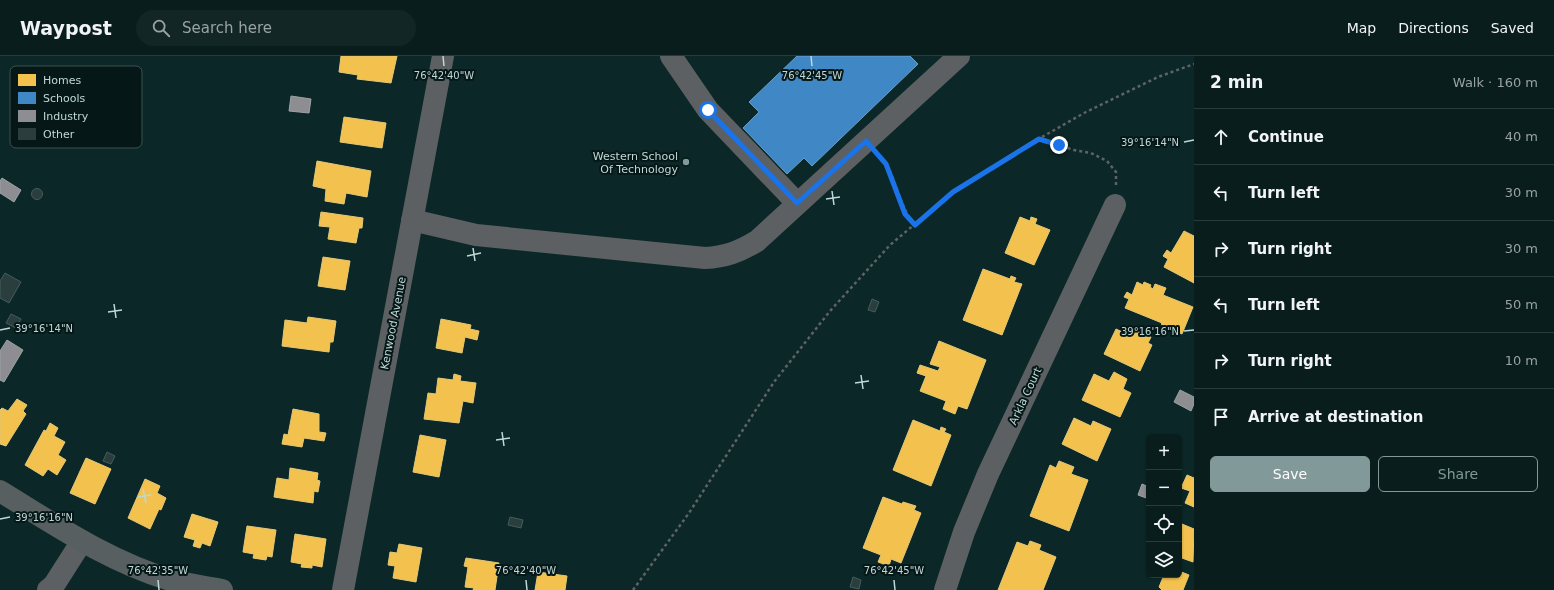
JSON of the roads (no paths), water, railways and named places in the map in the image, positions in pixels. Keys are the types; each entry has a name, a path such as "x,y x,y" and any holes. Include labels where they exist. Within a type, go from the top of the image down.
{"main road":[{"path":"0,491 82,541 135,567 175,581 222,590"}],"street":[{"name":"Kenwood Avenue","path":"343,590 443,56"},
{"path":"671,56 708,110 797,203"},
{"path":"412,220 476,235 705,258 723,257 741,251 757,241 959,56"},
{"name":"Arkla Court","path":"945,590 964,532 988,474 1116,205"},
{"path":"48,590 54,585 82,541"}],"place":[{"name":"Western School Of Technology","path":"686,162"}]}
